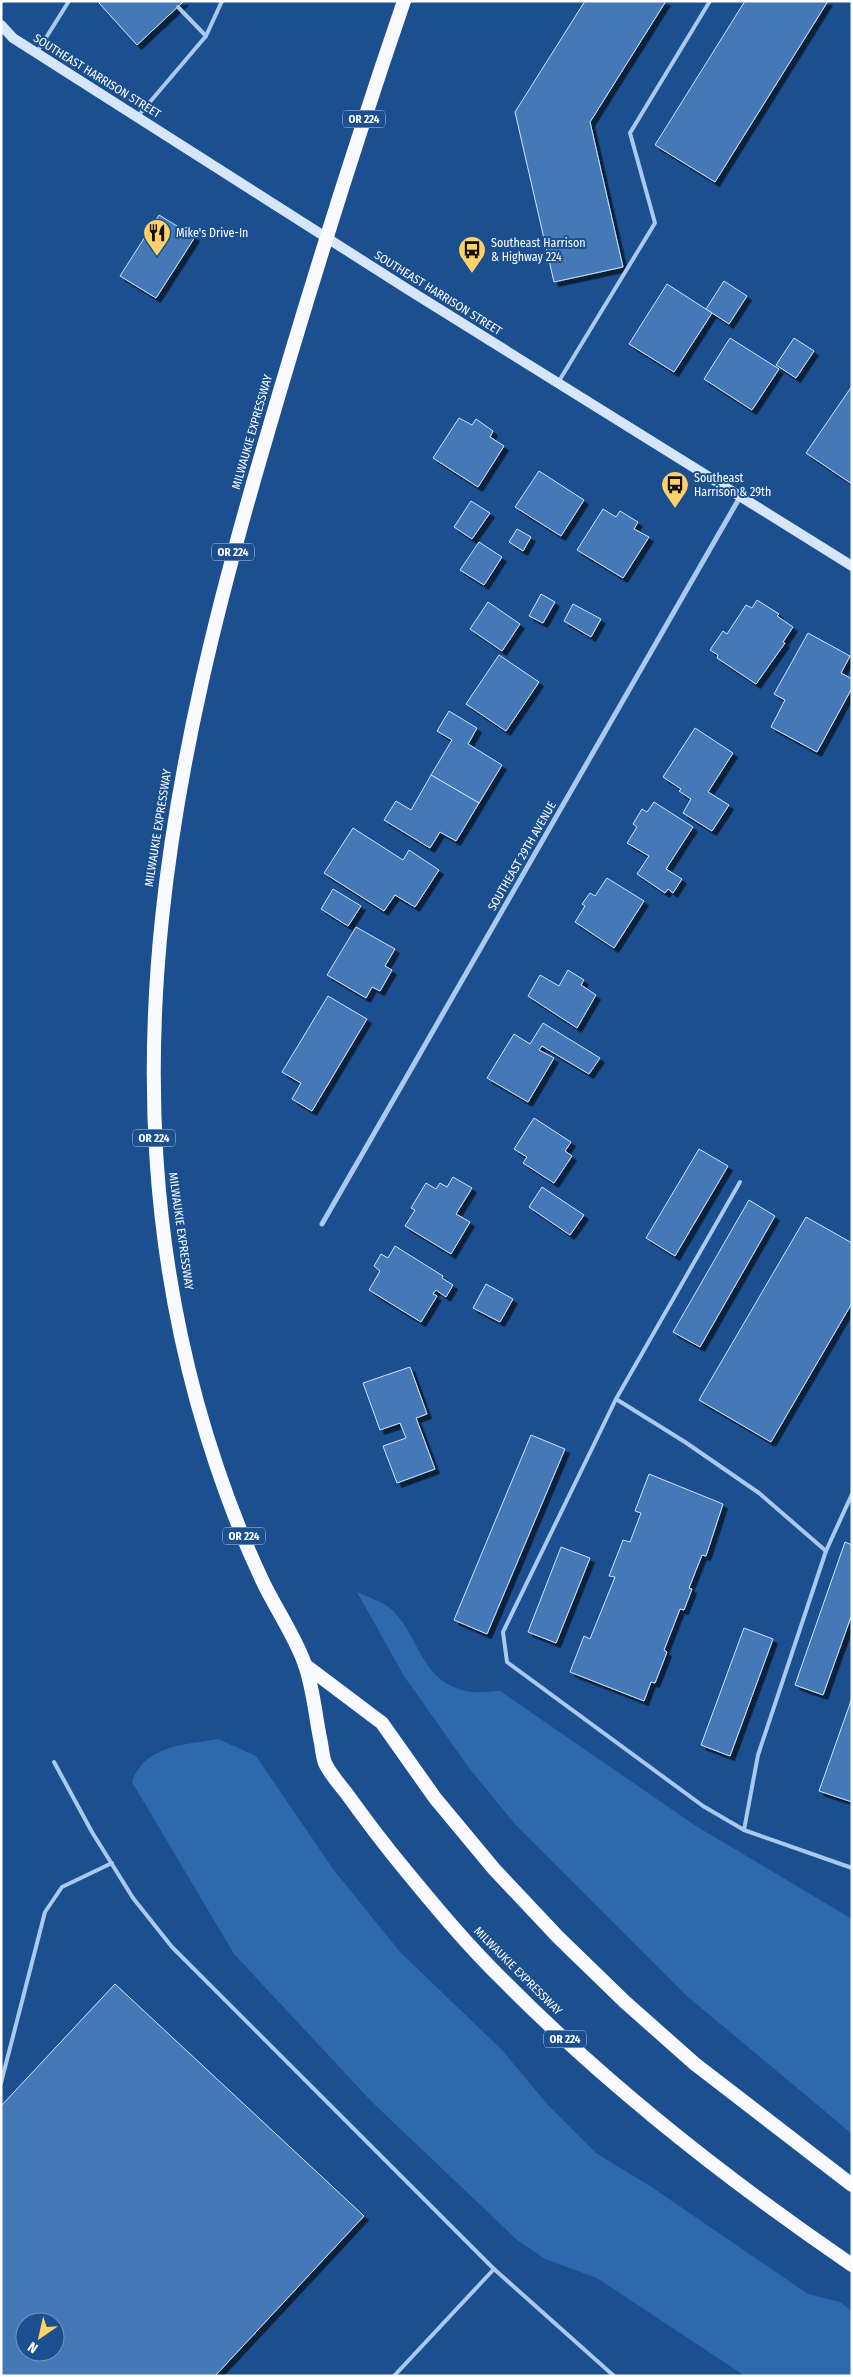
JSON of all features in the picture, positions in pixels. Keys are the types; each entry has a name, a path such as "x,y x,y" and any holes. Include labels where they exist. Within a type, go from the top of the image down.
{"highway":[{"name":"MILWAUKIE EXPRESSWAY","path":"404,1 326,237 236,539 208,649 184,760 166,872 157,958 153,1048 154,1138 162,1224 177,1314 197,1401 225,1490 258,1570 306,1665 325,1764 380,1839 502,1980 571,2045 642,2107 791,2223 852,2265"},
{"name":"MILWAUKIE EXPRESSWAY","path":"306,1665 382,1723 435,1798 494,1869 558,1937 625,2002 702,2069 852,2185"}],"main road":[{"name":"SOUTHEAST HARRISON STREET","path":"1,25 13,38 326,237 852,566"},
{"name":"SOUTHEAST HARRISON STREET","path":"1,36 13,38"}],"street":[{"name":"SOUTHEAST 29TH AVENUE","path":"322,1224 740,497"}],"lane":[{"path":"37,52 69,1"},
{"path":"138,116 206,36 222,1"},
{"path":"558,383 655,223 630,133 710,1"},
{"path":"178,7 206,36"},
{"path":"740,1182 616,1400 503,1632 507,1662 703,1806 744,1830 852,1868"},
{"path":"616,1400 685,1442 759,1493 826,1551"},
{"path":"744,1830 758,1755 826,1551 852,1494"},
{"path":"54,1762 133,1898 172,1947 494,2270 614,2376"},
{"path":"1,2084 44,1912 62,1887 112,1863"},
{"path":"394,2376 494,2270"}],"shaded area":[{"path":"357,1592 379,1601 391,1609 409,1632 430,1668 451,1685 470,1692 500,1691 696,1826 852,1919 852,2134 688,1997 515,1824 469,1768 404,1676"},
{"path":"218,1739 256,1756 333,1869 400,1952 502,2050 548,2105 596,2153 650,2186 808,2294 840,2302 852,2311 852,2376 745,2376 597,2278 545,2259 517,2240 372,2102 234,1954 132,1782 138,1770 156,1754 179,1745"}],"building":[{"path":"101,1 184,1 137,45 99,3"},
{"path":"585,1 666,1 590,122 623,267 554,282 515,112"},
{"path":"745,1 828,1 715,182 655,145"},
{"name":"Mike's Drive-In","path":"159,215 195,237 156,298 120,276"},
{"path":"724,281 747,296 729,324 706,309"},
{"path":"667,284 712,313 674,372 629,344"},
{"path":"730,338 779,369 752,410 704,379"},
{"path":"794,338 814,351 796,378 776,365"},
{"path":"852,386 852,484 806,453"},
{"path":"459,418 472,425 476,419 493,431 490,437 504,446 478,487 433,458"},
{"path":"539,471 584,500 561,536 515,507"},
{"path":"471,501 490,513 472,539 454,527"},
{"path":"603,509 616,517 620,511 638,522 634,529 649,537 623,578 577,550"},
{"path":"517,529 531,537 523,551 509,542"},
{"path":"479,542 502,557 484,585 460,570"},
{"path":"541,594 555,602 543,623 529,616"},
{"path":"757,600 779,614 777,616 793,627 783,642 785,643 756,684 717,658 718,655 710,650 723,631 727,634 746,605 752,608"},
{"path":"488,602 520,624 502,651 470,629"},
{"path":"573,604 601,619 591,637 564,621"},
{"path":"808,633 850,656 841,673 852,679 852,688 817,752 771,727 785,700 774,694"},
{"path":"499,655 539,682 506,731 466,704"},
{"path":"449,711 477,728 468,744 502,765 479,803 431,775 452,740 437,731"},
{"path":"695,728 733,753 708,792 729,805 712,831 683,813 691,799 679,791 681,789 663,777"},
{"path":"431,775 479,803 456,841 440,832 430,848 384,820 396,801 411,810"},
{"path":"654,802 693,827 666,869 682,879 673,893 668,889 665,893 637,874 649,856 627,843 637,827 633,824 642,809 647,812"},
{"path":"353,828 403,860 409,850 439,870 415,907 395,895 384,911 324,873"},
{"path":"607,878 644,901 614,948 575,922 585,906 582,904 590,893 595,896"},
{"path":"333,889 361,906 348,926 321,909"},
{"path":"356,927 395,949 385,966 392,970 380,991 372,987 366,998 327,975"},
{"path":"568,970 584,980 581,985 596,995 577,1028 528,996 540,975 559,986"},
{"path":"328,996 367,1019 312,1111 292,1099 301,1083 282,1072"},
{"path":"543,1023 600,1058 589,1074 542,1046 539,1050 554,1058 528,1102 487,1078 514,1034 530,1044"},
{"path":"534,1118 571,1142 565,1151 572,1156 554,1183 523,1163 527,1157 514,1149"},
{"path":"699,1149 728,1166 675,1256 646,1238"},
{"path":"453,1177 472,1188 456,1214 470,1222 451,1254 405,1226 415,1210 411,1208 426,1183 436,1189 440,1183 447,1187"},
{"path":"542,1187 584,1215 570,1235 529,1207"},
{"path":"749,1200 775,1216 700,1347 673,1332"},
{"path":"806,1217 852,1243 852,1303 771,1442 699,1400"},
{"path":"395,1246 443,1276 442,1278 453,1285 446,1297 436,1290 433,1294 437,1296 421,1322 369,1290 380,1271 374,1266 381,1254 388,1258"},
{"path":"486,1284 513,1299 500,1322 473,1308"},
{"path":"410,1367 427,1414 416,1418 435,1469 397,1483 383,1446 406,1438 400,1423 380,1430 363,1383"},
{"path":"531,1435 565,1449 487,1634 454,1620"},
{"path":"649,1474 723,1504 706,1556 702,1555 689,1588 692,1589 684,1610 680,1609 664,1650 667,1652 655,1683 651,1682 644,1701 570,1672 584,1636 590,1639 615,1577 609,1576 623,1540 630,1542 641,1513 635,1511"},
{"path":"845,1542 852,1545 852,1614 823,1695 795,1685"},
{"path":"561,1547 590,1558 556,1643 528,1632"},
{"path":"744,1628 773,1639 730,1756 701,1745"},
{"path":"852,1698 852,1802 819,1791"},
{"path":"115,1984 364,2216 215,2376 1,2376 1,2106"}],"place":[{"name":"Mike's Drive-In","path":"157,257"},
{"name":"Southeast Harrison & Highway 224","path":"472,274"},
{"name":"Southeast Harrison & 29th","path":"675,509"}]}
